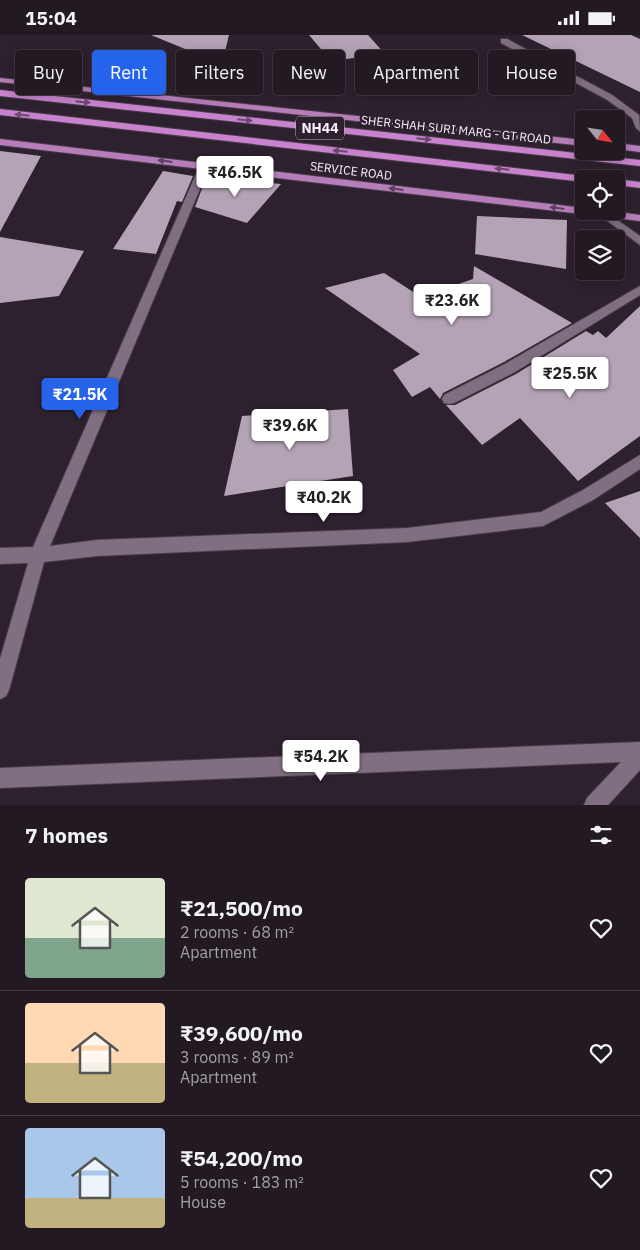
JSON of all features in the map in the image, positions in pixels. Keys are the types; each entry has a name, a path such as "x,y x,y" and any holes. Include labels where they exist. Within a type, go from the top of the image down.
{"highway":[{"name":"SHER SHAH SURI MARG - GT ROAD","path":"0,93 640,163"},
{"name":"NH44","path":"0,112 575,178"},
{"path":"625,183 640,185"}],"main road":[{"path":"0,80 575,142"},
{"name":"SERVICE ROAD","path":"0,142 205,165 575,211"},
{"path":"625,147 640,149"},
{"name":"SERVICE ROAD","path":"625,217 640,218"}],"street":[{"path":"504,41 609,97 636,117 640,128"},
{"path":"0,690 38,555 205,165"},
{"path":"613,220 640,241"},
{"path":"449,399 510,368 640,290"},
{"path":"0,556 38,555 97,548 407,535 543,519 588,495 640,461"},
{"path":"0,778 640,752"},
{"path":"594,805 640,757"}],"building":[{"path":"151,35 229,35 225,50 188,50"},
{"path":"309,35 368,35 381,50 355,50 355,58 345,59 345,50 322,50"},
{"path":"522,35 631,35 640,39 640,92 575,61 575,50 553,50"},
{"path":"0,151 41,156 0,232"},
{"path":"163,171 193,176 182,202 177,201 156,254 113,249"},
{"path":"206,178 223,181 225,179 281,184 247,223 195,207"},
{"path":"477,216 567,220 566,269 475,254"},
{"path":"0,237 84,251 59,296 0,303"},
{"path":"474,266 572,323 504,362 443,393 440,399 430,387 412,397 393,370 420,354 325,288 384,273 421,297 473,279"},
{"path":"640,306 640,436 578,481 520,418 482,445 446,405 455,405 516,374 586,331 593,335 598,331 606,338"},
{"path":"348,409 353,476 224,496 242,416"},
{"path":"640,491 640,538 605,503"}]}
